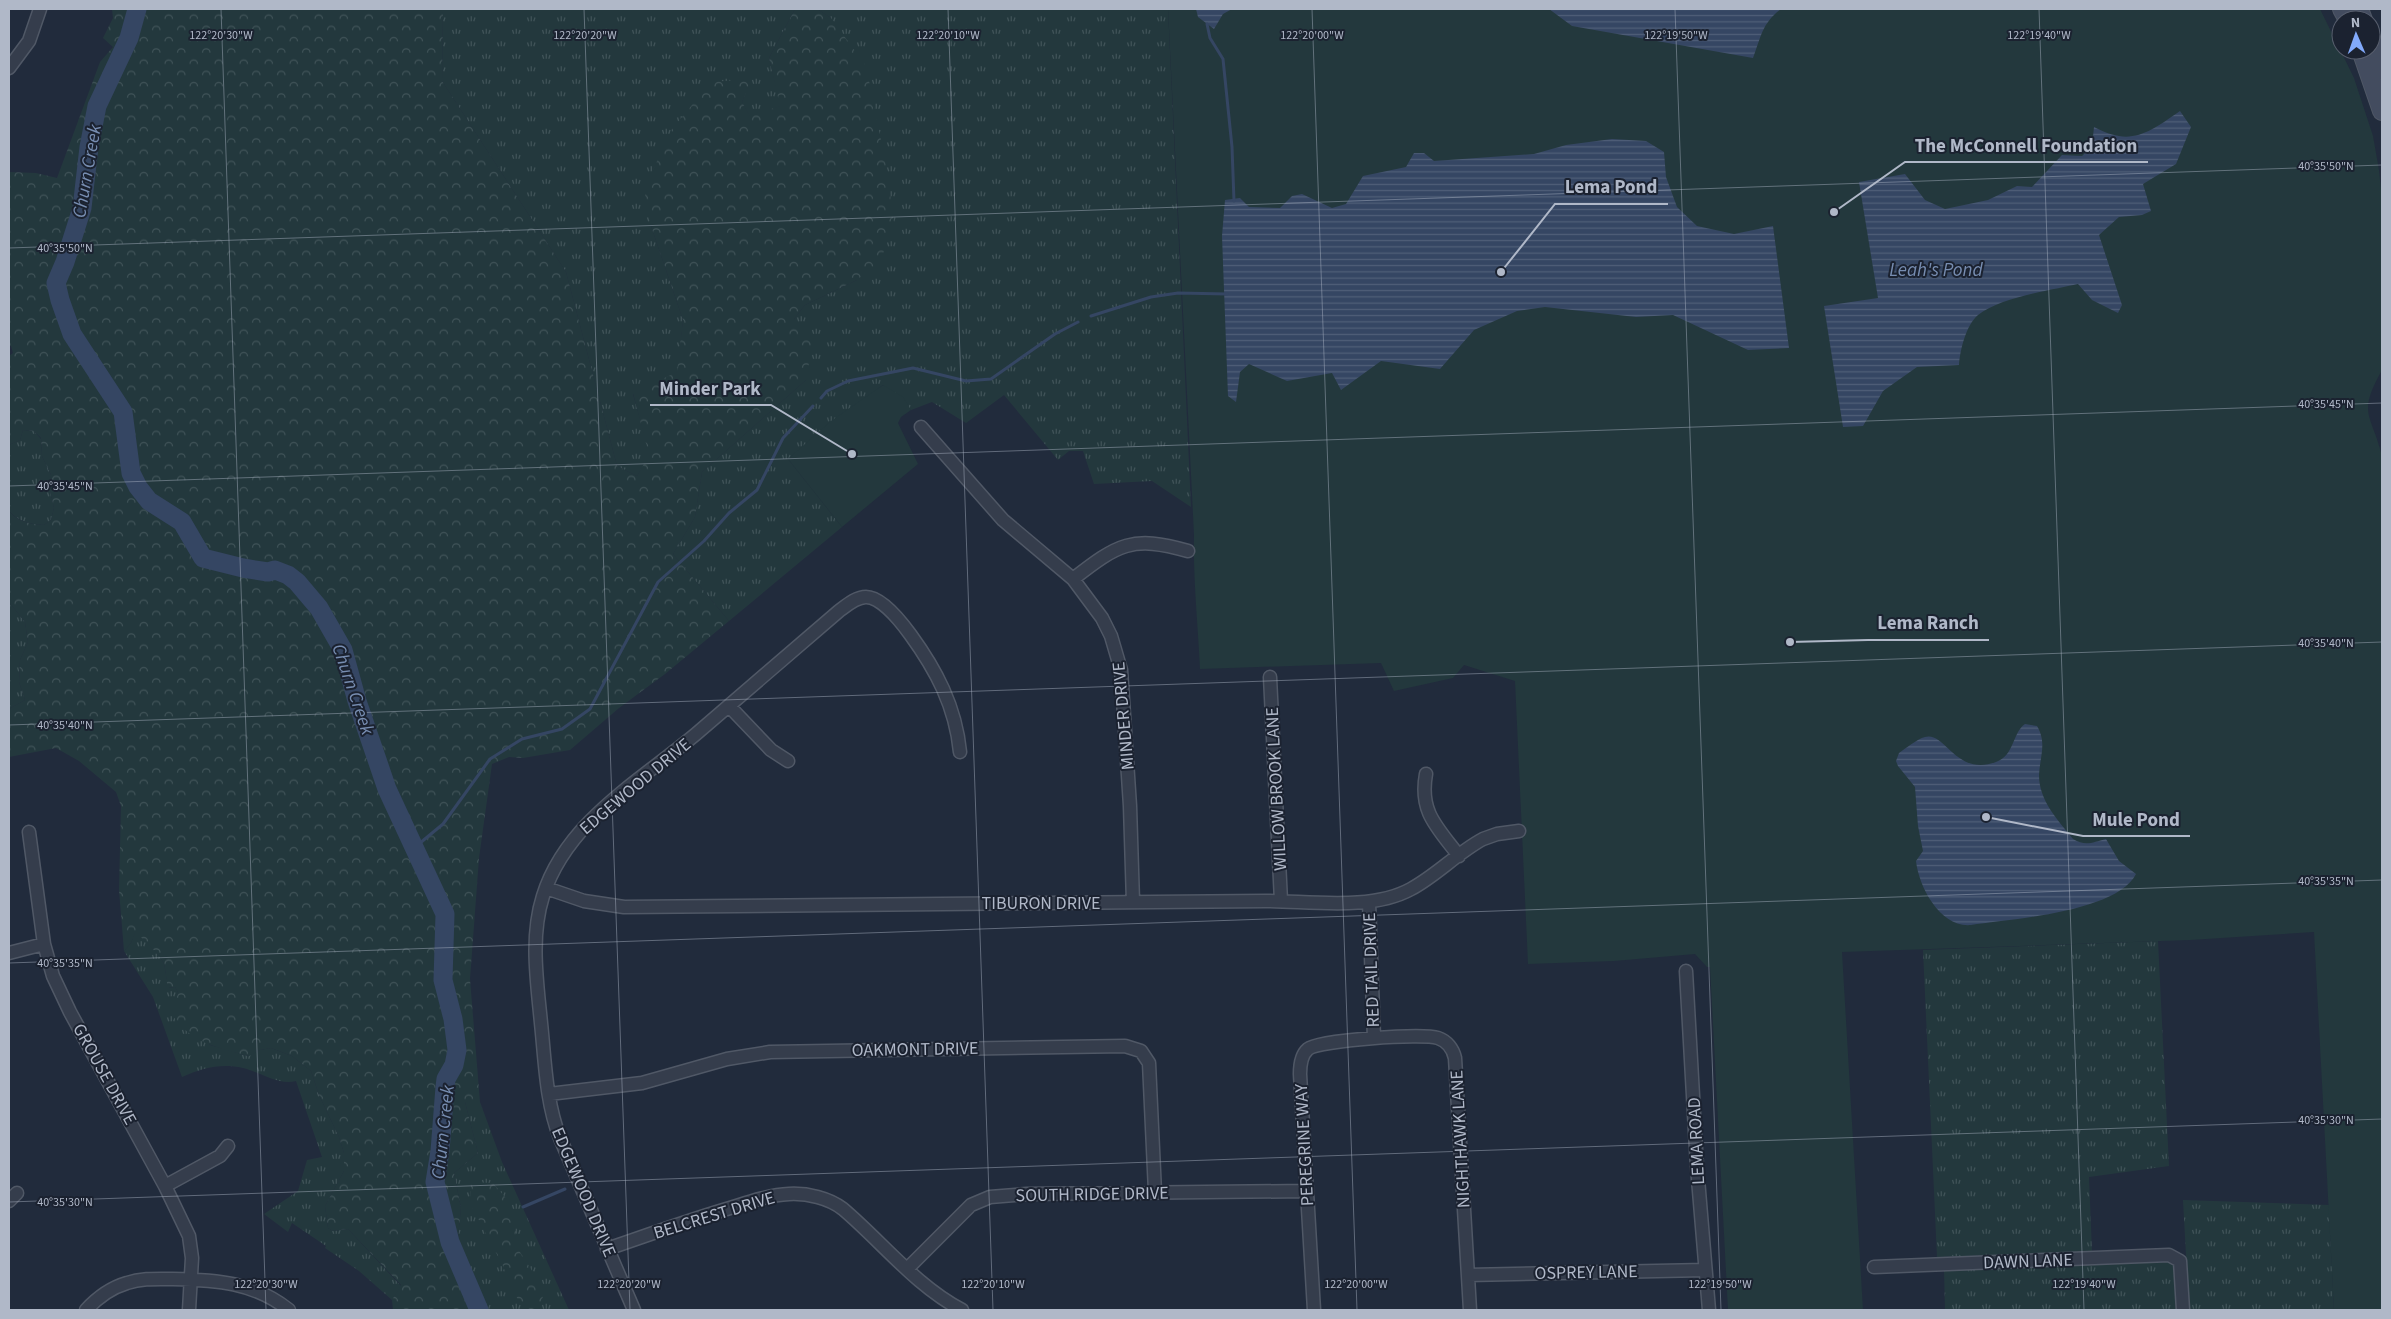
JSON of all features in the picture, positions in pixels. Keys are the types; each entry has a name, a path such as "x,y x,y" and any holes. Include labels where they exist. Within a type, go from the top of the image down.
{"main road":[{"path":"2364,60 2382,111"}],"street":[{"path":"9,68 28,41 40,9"},
{"name":"MINDER DRIVE","path":"921,427 1003,520 1073,579 1102,618 1111,636 1120,670 1130,806 1134,902"},
{"path":"1073,579 1107,555 1139,542 1160,543 1188,551"},
{"name":"EDGEWOOD DRIVE","path":"634,1310 560,1138 553,1118 549,1094 536,954 538,919 546,888 562,855 587,824 729,706 839,611 860,598 871,598 888,608 935,673 952,713 960,752"},
{"name":"WILLOW BROOK LANE","path":"1270,677 1281,901"},
{"path":"729,706 772,750 788,761"},
{"path":"1426,774 1423,794 1426,810 1458,856"},
{"name":"TIBURON DRIVE","path":"546,888 592,903 624,907 1281,901 1368,902 1390,898 1409,891 1475,843 1490,837 1519,831"},
{"name":"GROUSE DRIVE","path":"29,832 44,944 54,976 70,1012 165,1186 189,1236 192,1251 189,1310"},
{"name":"RED TAIL DRIVE","path":"1368,902 1374,1038"},
{"path":"9,953 44,944"},
{"name":"LEMA ROAD","path":"1686,971 1697,1167 1709,1310"},
{"name":"PEREGRINE WAY","path":"1314,1310 1305,1191 1300,1074 1303,1056 1306,1051 1316,1046 1374,1038"},
{"name":"NIGHTHAWK LANE","path":"1374,1038 1437,1038 1446,1043 1454,1053 1470,1310"},
{"name":"OAKMONT DRIVE","path":"549,1094 642,1083 727,1060 770,1052 1125,1046 1141,1051 1149,1064 1155,1192"},
{"path":"165,1186 220,1156 228,1146"},
{"name":"SOUTH RIDGE DRIVE","path":"907,1269 964,1210 990,1197 1027,1194 1305,1191"},
{"name":"BELCREST DRIVE","path":"607,1250 743,1204 779,1195 803,1194 821,1198 841,1208 907,1269 943,1299 962,1310"},
{"name":"DAWN LANE","path":"1874,1267 2169,1255 2180,1262 2183,1310"},
{"name":"OSPREY LANE","path":"1468,1275 1705,1270"},
{"path":"86,1310 106,1292 127,1282 152,1279 191,1279 238,1284 264,1294 289,1310"}],"green space":[{"path":"112,9 443,9 442,81 566,272 617,466 637,476 649,455 633,393 677,372 683,320 651,226 644,189 672,129 711,82 752,79 742,102 750,116 780,106 769,58 795,9 817,9 831,18 866,66 886,165 894,223 880,262 857,280 805,305 794,319 813,340 806,380 702,472 695,517 673,554 729,621 665,674 619,708 570,750 523,758 509,757 492,764 479,858 470,979 480,1102 465,1102 478,1153 454,1173 461,1208 455,1266 475,1310 393,1310 392,1300 401,1285 348,1229 333,1231 328,1228 325,1206 344,1171 344,1153 339,1137 319,1095 311,1071 292,1056 271,1048 260,1050 249,1056 217,1047 197,1038 180,1025 173,1016 178,992 175,987 168,988 164,964 160,957 135,933 131,943 124,951 119,890 121,806 116,792 79,761 56,748 9,757 9,709 25,700 19,682 20,660 28,642 25,622 9,602 9,511 16,518 25,522 44,525 51,520 54,508 50,490 51,475 42,456 41,438 34,431 23,430 20,440 9,445 9,356 13,353 11,346 9,346 9,172 36,173 57,178 100,62 113,47 103,38 113,18"},
{"path":"443,9 795,9 769,58 781,106 750,117 742,102 751,79 651,226 683,320 678,372 633,394 650,455 637,476 617,466 566,272 442,81"},
{"path":"817,9 1168,9 1191,507 1152,481 1094,484 1083,451 1069,451 1058,460 1004,395 966,423 932,402 911,410 883,385 788,459 842,527 729,621 673,554 695,517 702,472 806,380 794,319 805,305 857,280 831,18"},
{"path":"1168,9 2320,9 2331,31 2331,60 2345,60 2354,78 2373,136 2382,199 2382,370 2370,396 2368,413 2382,456 2382,1310 2334,1310 2314,932 2190,940 1842,952 1863,1310 1728,1310 1710,967 1707,967 1695,954 1614,961 1528,964 1515,681 1464,665 1453,678 1394,691 1381,663 1200,669"},
{"path":"883,385 903,397 911,410 901,417 898,423 918,464 842,527 788,459 831,421"},
{"path":"23,430 34,431 41,439 42,456 51,475 50,490 54,508 51,520 44,525 25,522 9,511 9,445 20,440"},
{"path":"9,602 25,622 28,642 20,660 19,682 25,700 9,709"},
{"path":"135,932 151,946 163,961 169,988 175,987 178,992 176,1009 210,1045 248,1056 260,1050 271,1048 292,1056 311,1071 319,1095 339,1137 344,1153 344,1171 325,1206 328,1228 333,1231 348,1229 401,1286 392,1300 359,1271 292,1223 288,1232 264,1214 298,1191 307,1160 322,1157 296,1081 283,1082 243,1068 227,1066 204,1069 182,1077 153,997 124,951 131,943"},
{"path":"2158,941 2169,1166 2089,1177 2092,1252 1937,1257 1923,950"},
{"path":"465,1102 480,1102 502,1162 569,1310 475,1310 455,1266 461,1208 454,1173 478,1153"},
{"path":"471,1182 493,1183 510,1203 520,1252 545,1291 538,1310 525,1310 512,1290 503,1266 470,1203"},
{"path":"2183,1200 2329,1205 2334,1310 2189,1310"},
{"path":"2174,1262 2176,1310 1945,1310 1944,1269"}],"water":[{"path":"1196,9 1232,9 1223,14 1214,29 1198,17"},
{"path":"1549,9 1781,9 1766,25 1753,58 1572,26"},
{"name":"Leah's Pond","path":"2180,111 2191,127 2176,164 2143,184 2151,211 2142,215 2119,217 2099,235 2122,305 2118,313 2092,300 2078,284 2026,295 1999,304 1978,315 1970,325 1962,345 1959,365 1917,367 1883,391 1863,426 1843,427 1824,306 1878,298 1859,182 1905,174 1925,200 1945,209 1988,200 2017,186 2032,187 2062,155 2082,156 2092,146 2094,127 2107,133 2129,137 2139,135 2158,126"},
{"path":"1612,139 1646,141 1664,152 1666,177 1677,207 1697,226 1734,234 1773,226 1789,348 1748,350 1673,315 1636,317 1545,307 1517,311 1474,330 1440,369 1381,361 1341,390 1332,373 1287,381 1249,364 1240,372 1236,402 1228,396 1222,236 1225,200 1240,198 1249,207 1280,208 1292,196 1302,194 1332,208 1346,204 1363,176 1406,167 1414,153 1424,153 1434,161 1534,154 1566,145"},
{"path":"2025,724 2037,726 2042,738 2040,784 2050,810 2073,839 2082,843 2090,843 2106,839 2119,861 2136,874 2125,887 2108,897 2062,912 1971,925 1960,924 1950,920 1941,913 1933,904 1922,883 1916,861 1923,851 1918,826 1915,787 1896,761 1899,753 1911,744 1925,737 1932,737 1939,740 1961,759 1971,764 1982,765 1996,762 2007,754"}],"waterway":[{"name":"Churn Creek","path":"137,9 129,38 97,106 89,147 82,208 65,262 56,283 60,300 72,334 123,412 131,473 138,487 149,501 182,522 203,558 243,568 268,572 275,570 288,575 297,582 319,608 343,650 357,701 387,789 445,914 443,980 453,1019 457,1050 454,1065 446,1079 440,1151 435,1182 450,1242 479,1310"},
{"path":"1207,24 1210,38 1223,59 1232,147 1234,201"},
{"path":"1091,316 1151,297 1178,293 1227,294"},
{"path":"821,398 827,391 848,381 913,368 966,381 991,379 1055,334 1078,322"},
{"path":"414,848 443,824 490,759 522,739 562,729 590,709 658,582 704,541 729,513 757,490 783,438 813,406"},
{"path":"523,1207 565,1189"}],"place":[{"name":"The McConnell Foundation","path":"1834,212"},
{"name":"Lema Pond","path":"1501,272"},
{"name":"Minder Park","path":"852,454"},
{"name":"Lema Ranch","path":"1790,642"},
{"name":"Mule Pond","path":"1986,817"}]}
